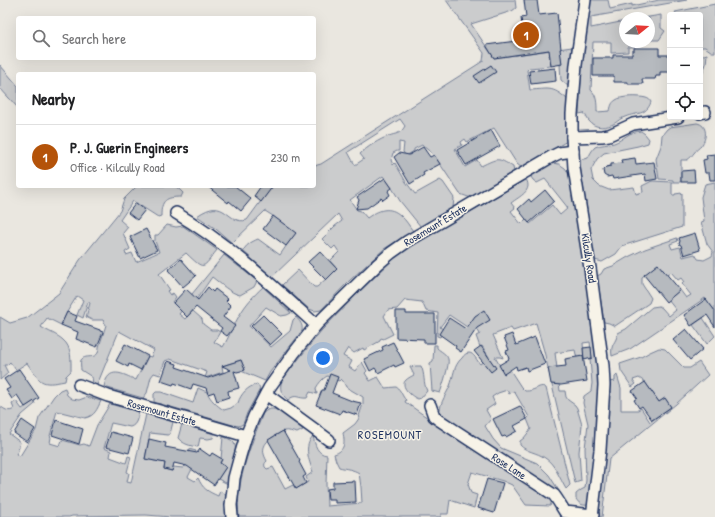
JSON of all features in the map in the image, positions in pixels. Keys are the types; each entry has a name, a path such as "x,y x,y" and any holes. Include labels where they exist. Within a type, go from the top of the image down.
{"street":[{"name":"Kilcully Road","path":"585,0 572,114 572,137 574,168 600,334 603,366 604,385 600,450 592,516"},
{"path":"572,137 609,135 632,124 667,119"},
{"name":"Rosemount Estate","path":"232,517 231,505 234,478 246,436 254,416 276,377 316,325 378,264 408,241 551,157 559,153 573,151"},
{"path":"176,213 232,252 273,286 316,325"},
{"name":"Rosemount Estate","path":"78,385 108,396 246,436"},
{"path":"266,394 329,440"},
{"name":"Rose Lane","path":"430,405 434,416 439,420 554,495 565,512 592,516"}],"shaded area":[{"path":"446,0 515,0 516,8 512,11 471,24 494,58 572,47 569,87 561,80 560,65 562,64 560,53 549,55 551,66 529,68 527,70 530,90 550,89 558,92 567,99 567,141 522,168 517,164 494,128 467,142 465,139 461,142 462,145 455,149 465,167 477,160 481,166 494,160 500,160 513,167 514,172 471,198 460,194 434,155 422,145 414,149 414,151 406,156 403,152 404,143 399,142 399,151 393,153 391,160 393,165 395,163 415,194 440,180 454,198 453,208 421,227 400,201 383,176 350,200 357,210 361,211 367,218 380,211 393,211 404,219 413,231 384,249 349,281 321,310 315,311 309,309 282,285 298,270 314,287 317,287 337,269 330,261 339,252 335,246 332,249 322,239 342,221 338,214 272,277 243,251 249,244 258,239 280,255 295,233 265,211 232,243 216,229 197,216 207,210 214,209 225,212 240,221 247,220 271,188 316,188 316,165 321,164 483,61 484,53","holes":["400,119 405,126 400,132 382,139 366,149 360,154 364,159 355,165 348,152"]},
{"path":"590,0 608,0 610,9 659,0 687,0 591,17 591,28 619,22 619,48 628,48 628,52 611,53 611,42 593,42 591,90 596,97 597,112 610,111 613,102 618,99 643,97 651,102 647,110 644,112 629,115 612,125 605,127 592,124 584,113 579,114 582,65"},
{"path":"715,4 715,52 712,52 703,47 703,12 675,12"},
{"path":"661,15 661,28 665,31 659,40 655,40 655,16"},
{"path":"707,54 703,72 703,55"},
{"path":"0,65 16,84 16,106 0,88"},
{"path":"697,123 701,124 705,129 705,136 701,146 690,158 687,160 681,160 681,182 659,179 656,159 661,146 662,135 670,127"},
{"path":"641,131 649,139 648,143 604,153 597,159 591,170 593,180 599,186 609,190 634,187 636,194 643,192 642,186 652,181 672,182 672,195 682,193 682,227 622,246 616,254 602,262 595,260 579,160 588,158 595,147 614,143 629,134"},
{"path":"552,163 559,164 565,168 570,175 576,203 600,365 601,399 588,505 582,505 579,503 576,499 576,494 585,488 586,480 585,448 588,424 583,403 584,396 591,391 592,383 590,359 592,358 590,342 583,343 584,357 577,359 575,350 555,353 560,391 565,391 568,400 577,408 582,425 579,452 581,481 575,483 536,323 513,331 511,328 493,335 503,358 495,357 504,373 510,370 525,391 530,391 541,387 546,388 570,485 566,489 549,461 520,445 520,441 531,429 527,419 529,417 514,391 509,394 507,390 492,397 495,404 486,410 491,419 485,426 501,448 537,463 549,475 561,494 559,495 440,418 441,405 459,361 468,353 471,353 480,364 489,357 482,346 480,347 476,336 480,334 477,329 467,327 449,315 440,327 444,330 440,337 437,336 438,313 426,311 422,302 405,300 397,309 388,310 384,316 393,334 380,339 380,341 364,350 363,348 354,353 348,348 343,356 352,361 349,367 355,371 362,362 367,371 365,373 370,381 378,377 385,388 398,388 406,400 405,402 554,497 550,506 526,505 512,485 472,472 468,484 471,493 477,495 474,508 450,500 448,514 441,514 441,517 239,517 239,490 245,464 263,413 270,409 279,411 303,430 297,433 283,431 269,440 264,446 264,453 267,461 265,467 267,469 273,467 285,489 293,485 296,489 308,482 306,477 313,472 308,454 308,445 313,436 319,451 327,455 327,506 362,503 359,473 339,467 334,454 338,453 343,446 343,433 355,424 360,417 363,397 346,387 341,379 339,381 327,376 316,388 317,394 310,392 307,398 293,397 288,400 281,391 282,380 321,331 400,253 464,213 468,213 526,179 528,183 527,190 511,203 515,208 511,211 521,224 526,219 530,224 552,205 560,215 568,208 545,179 537,183 529,174"},
{"path":"715,182 715,311 705,298 630,349 612,356 612,346 618,333 626,329 652,307 659,306 669,316 676,310 668,300 680,290 686,298 691,295 682,284 684,282 681,278 678,280 671,272 667,275 658,264 642,277 642,284 651,298 649,303 615,326 604,322 597,276 601,274 604,269 613,266 628,257 645,249 677,238 678,241 670,244 672,249 680,247 683,257 695,254 698,259 704,260 712,256 713,252 707,244 701,222 704,221 701,197 705,184"},
{"path":"135,188 177,188 183,193 181,197 165,200 162,206 161,216 158,217 133,201 120,220 128,227 123,233 130,249 125,252 126,255 132,253 136,262 159,252 155,241 155,235 158,235 167,225 176,227 183,226 217,250 206,264 203,265 197,263 186,253 159,274 170,290 167,291 170,295 173,293 176,297 172,302 178,308 192,294 224,255 257,281 254,287 240,295 229,290 212,277 196,300 193,297 179,314 185,319 193,311 202,319 203,324 211,330 217,330 220,332 214,342 223,347 244,308 263,287 291,313 281,316 266,307 249,326 271,347 290,331 293,320 296,317 300,322 302,325 302,331 270,372 265,381 241,371 245,370 241,360 222,366 223,372 205,378 207,372 170,359 165,361 160,375 154,373 151,377 147,393 143,398 104,387 106,380 112,374 117,373 126,375 136,380 148,356 151,357 154,350 119,331 97,385 93,384 92,377 81,370 81,360 97,354 106,325 103,320 92,320 86,317 90,303 88,302 83,318 77,315 83,300 77,296 61,325 47,318 41,327 61,338 68,346 71,371 66,376 65,381 46,383 35,375 27,363 16,370 10,362 7,365 4,365 8,373 0,380 0,317 10,323 27,318 59,293 80,260 120,211 124,199"},
{"path":"703,318 715,336 707,344 693,325"},
{"path":"434,345 437,345 437,348 448,359 446,376 440,393 432,391 430,363 433,361"},
{"path":"659,348 665,349 684,368 690,368 699,362 708,375 676,404 609,459 602,517 598,517 607,430 609,382 615,381 615,377 617,375 621,388 621,410 638,410 641,408 650,422 671,407 665,398 659,402 645,382 639,378 633,380 636,384 632,387 621,371 620,364 641,357"},
{"path":"421,366 427,391 421,398 418,399 410,394 404,385 406,380 414,375 410,367"},
{"path":"257,384 260,389 247,413 243,424 239,426 154,402 154,394 156,392 161,392 193,403 198,388 207,392 214,402 224,410 231,408 238,403 245,391"},
{"path":"65,388 67,395 72,399 79,400 87,397 101,401 93,414 85,418 57,411 50,436 50,443 60,446 62,440 89,446 97,425 110,404 139,412 135,423 130,427 111,423 104,448 111,451 110,457 126,463 128,456 131,457 127,472 129,473 127,482 131,483 146,414 173,422 170,434 168,435 150,433 145,459 165,463 164,469 172,471 173,467 183,468 186,466 189,449 196,451 188,463 193,467 188,477 195,481 198,478 208,491 218,496 220,491 226,495 226,517 171,517 146,515 0,517 0,406 10,411 14,409 12,404 16,401 22,409 34,401 35,404 22,415 9,434 20,442 16,454 20,456 36,430 39,418 54,396 60,390"},
{"path":"182,424 214,434 213,438 200,438 198,447 182,442 178,438"},
{"path":"223,437 232,441 235,446 235,457 228,484 218,479 226,467 220,463 222,460"}],"building":[{"path":"524,0 537,0 539,15 557,13 562,64 551,66 549,50 494,58 486,45 524,40 521,18 526,17"},
{"path":"634,48 659,48 659,55 667,55 667,72 660,72 660,76 656,76 655,79 642,79 643,84 614,82 614,76 593,76 593,58 613,58 613,55 632,55 632,51 634,51"},
{"path":"491,65 496,72 479,83 474,76"},
{"path":"555,68 556,81 531,84 529,71"},
{"path":"491,130 500,146 466,165 457,150"},
{"path":"423,147 430,157 434,155 440,164 423,173 424,175 410,184 394,157 399,153 409,155"},
{"path":"715,154 715,180 710,180 709,173 705,173 703,160 707,159 706,155"},
{"path":"635,158 636,164 654,162 657,179 646,181 645,174 613,179 612,176 607,177 604,175 603,170 606,167 611,166 611,164 622,163 621,160"},
{"path":"694,170 695,182 681,182 681,171"},
{"path":"385,178 392,188 388,191 390,195 383,200 381,198 367,208 356,209 359,200 357,197"},
{"path":"209,188 237,188 251,199 241,211 229,201 228,203"},
{"path":"260,188 272,188 261,202 254,196"},
{"path":"545,190 554,201 529,223 518,209 529,199 531,202"},
{"path":"136,203 145,210 137,220 128,213"},
{"path":"273,216 296,233 286,246 263,229"},
{"path":"146,229 157,250 140,258 130,237"},
{"path":"695,233 700,250 684,255 681,245 679,244 679,238"},
{"path":"320,251 337,269 326,280 308,262"},
{"path":"181,259 196,276 183,287 168,270"},
{"path":"658,264 680,290 666,302 644,275"},
{"path":"208,287 213,292 215,289 228,299 226,301 231,306 223,317 235,326 227,336 220,331 222,328 196,307 187,317 173,303 186,289 198,300"},
{"path":"706,299 715,311 715,327 707,315 691,326 684,315"},
{"path":"484,310 490,320 477,328 461,352 455,348 456,346 439,334 449,318 466,329 475,316"},
{"path":"396,311 406,311 406,314 435,314 435,343 424,343 424,339 396,338"},
{"path":"67,312 77,316 75,321 103,332 97,347 76,339 78,332 61,325"},
{"path":"263,315 282,334 270,345 251,326"},
{"path":"686,329 703,349 690,360 673,340"},
{"path":"512,334 516,345 535,337 545,364 527,371 526,367 517,370 516,366 504,374 499,365 509,359 506,351 509,350 504,337"},
{"path":"393,342 404,363 395,367 394,365 378,373 375,368 370,371 364,359 383,350 382,347"},
{"path":"125,344 148,356 141,370 129,364 128,367 116,361"},
{"path":"481,346 496,368 491,372 474,351"},
{"path":"591,347 592,358 584,360 583,348"},
{"path":"583,356 587,381 561,385 551,384 548,368 566,366 565,359"},
{"path":"241,360 245,370 237,372 234,371 239,388 228,391 229,397 217,401 214,392 208,394 206,388 193,384 191,389 174,383 173,385 161,381 168,361 177,364 176,367 208,378 231,370 222,366"},
{"path":"19,369 39,398 25,407 17,395 12,399 6,390 10,388 4,379"},
{"path":"330,374 338,377 332,393 361,403 357,415 342,410 340,414 316,405"},
{"path":"645,382 659,402 665,398 671,407 652,420 642,406 639,408 634,400 637,398 632,391"},
{"path":"520,406 527,419 514,426 517,431 506,437 502,437 493,419"},
{"path":"22,420 35,429 27,442 14,433"},
{"path":"56,420 83,429 79,444 52,435"},
{"path":"283,431 306,475 303,477 306,483 296,489 268,440"},
{"path":"111,432 133,438 129,453 106,447"},
{"path":"149,439 166,443 165,447 197,453 200,449 210,456 212,453 222,459 220,463 226,467 214,485 187,466 174,463 172,471 164,469 165,463 145,459"},
{"path":"487,479 503,483 494,513 478,508"},
{"path":"355,481 356,502 335,503 335,500 328,500 327,489 333,488 333,482"}],"place":[{"name":"P. J. Guerin Engineers","path":"526,35"}],"district":[{"name":"ROSEMOUNT","path":"390,434"}]}
